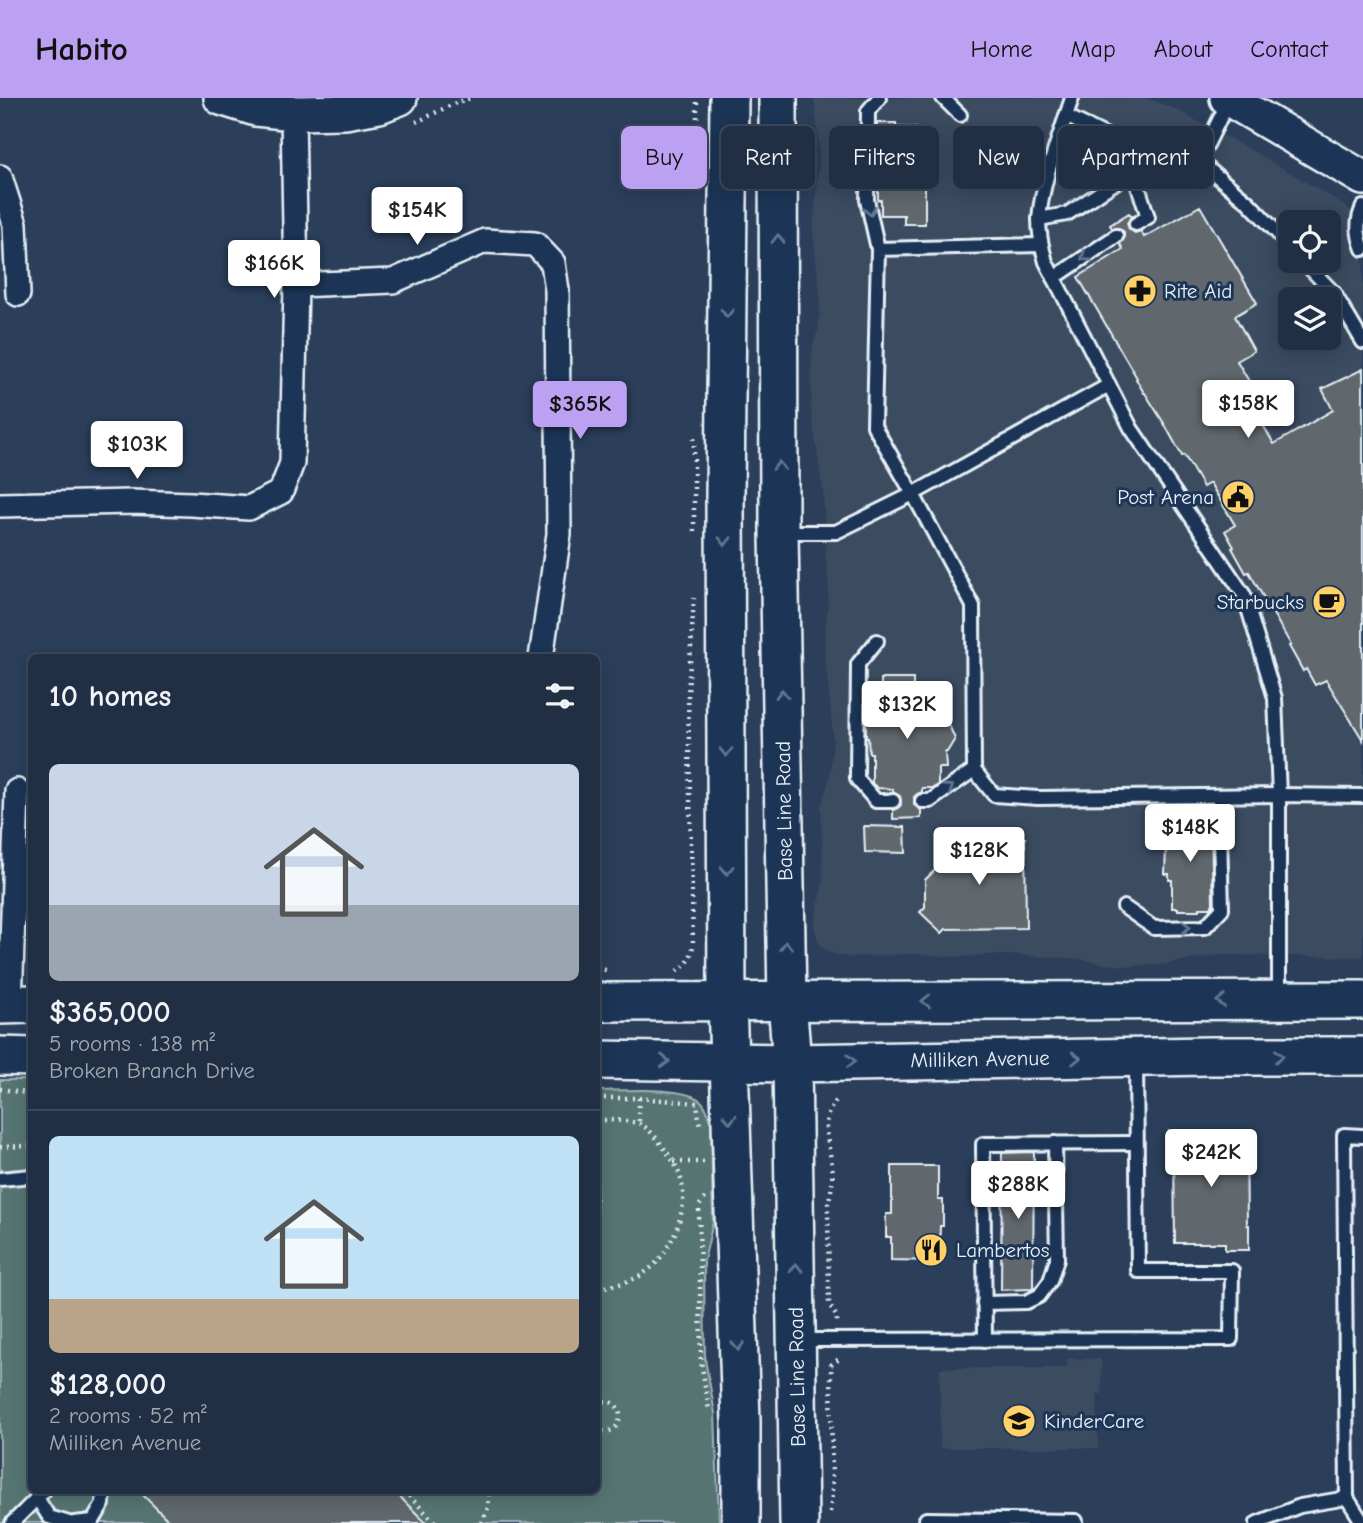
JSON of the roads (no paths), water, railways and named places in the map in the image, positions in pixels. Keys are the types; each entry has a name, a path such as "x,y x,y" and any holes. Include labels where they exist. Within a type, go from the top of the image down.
{"main road":[{"path":"730,98 724,499 727,1001 741,1421 741,1523"},
{"name":"Base Line Road","path":"778,98 779,532 787,1001 792,1063 797,1340 814,1522"},
{"path":"600,1002 1363,1000"},
{"path":"0,1056 28,1057"},
{"name":"Milliken Avenue","path":"600,1060 792,1063 1363,1056"}],"street":[{"path":"221,98 256,109 293,113 345,111 379,106 400,98"},
{"path":"1228,99 1363,178"},
{"path":"0,505 131,502 249,508 281,492 292,463 296,285 293,113"},
{"path":"0,177 15,224 18,294"},
{"path":"296,285 393,281 485,241 535,244 553,263 557,290 559,534 542,654"},
{"path":"14,1004 16,792"}],"lane":[{"path":"879,98 868,111 867,200 878,249 874,426 973,606 974,770 994,794 1038,798 1363,796"},
{"path":"943,98 960,115"},
{"path":"1072,98 1046,184 1040,219 1041,245 1046,262 1130,428 1244,595 1276,698 1279,1001"},
{"path":"1213,131 1228,99"},
{"path":"1066,116 1087,126"},
{"path":"1213,173 1249,203 1278,233"},
{"path":"1040,219 1067,214 1105,189"},
{"path":"1136,224 1148,217 1139,189"},
{"path":"1363,207 1357,225 1363,249"},
{"path":"1054,278 1116,236"},
{"path":"878,249 1041,245"},
{"path":"1315,273 1334,293 1363,342"},
{"path":"779,532 836,532 913,494 1109,386"},
{"path":"877,640 858,664 857,779 876,801 893,801"},
{"path":"922,801 930,801 974,770"},
{"path":"1124,907 1154,928 1205,927 1222,909 1219,796"},
{"path":"797,1340 1231,1339 1232,1271 1138,1271 1136,1057"},
{"path":"1363,1136 1344,1135 1347,1498 1363,1523"},
{"path":"984,1303 1026,1302 1039,1296 1050,1281 1057,1259 1055,1143"},
{"path":"985,1340 983,1144 1136,1143"},
{"path":"0,1179 28,1176"},
{"path":"12,1523 41,1495 49,1517 72,1523 93,1521 103,1504 104,1494"},
{"path":"1257,1523 1300,1506 1347,1498"},
{"path":"926,1523 926,1519 1076,1523"}],"place":[{"name":"Rite Aid","path":"1140,291"},
{"name":"Post Arena","path":"1238,497"},
{"name":"Starbucks","path":"1329,602"},
{"name":"Lambertos","path":"931,1250"},
{"name":"KinderCare","path":"1019,1421"}]}
